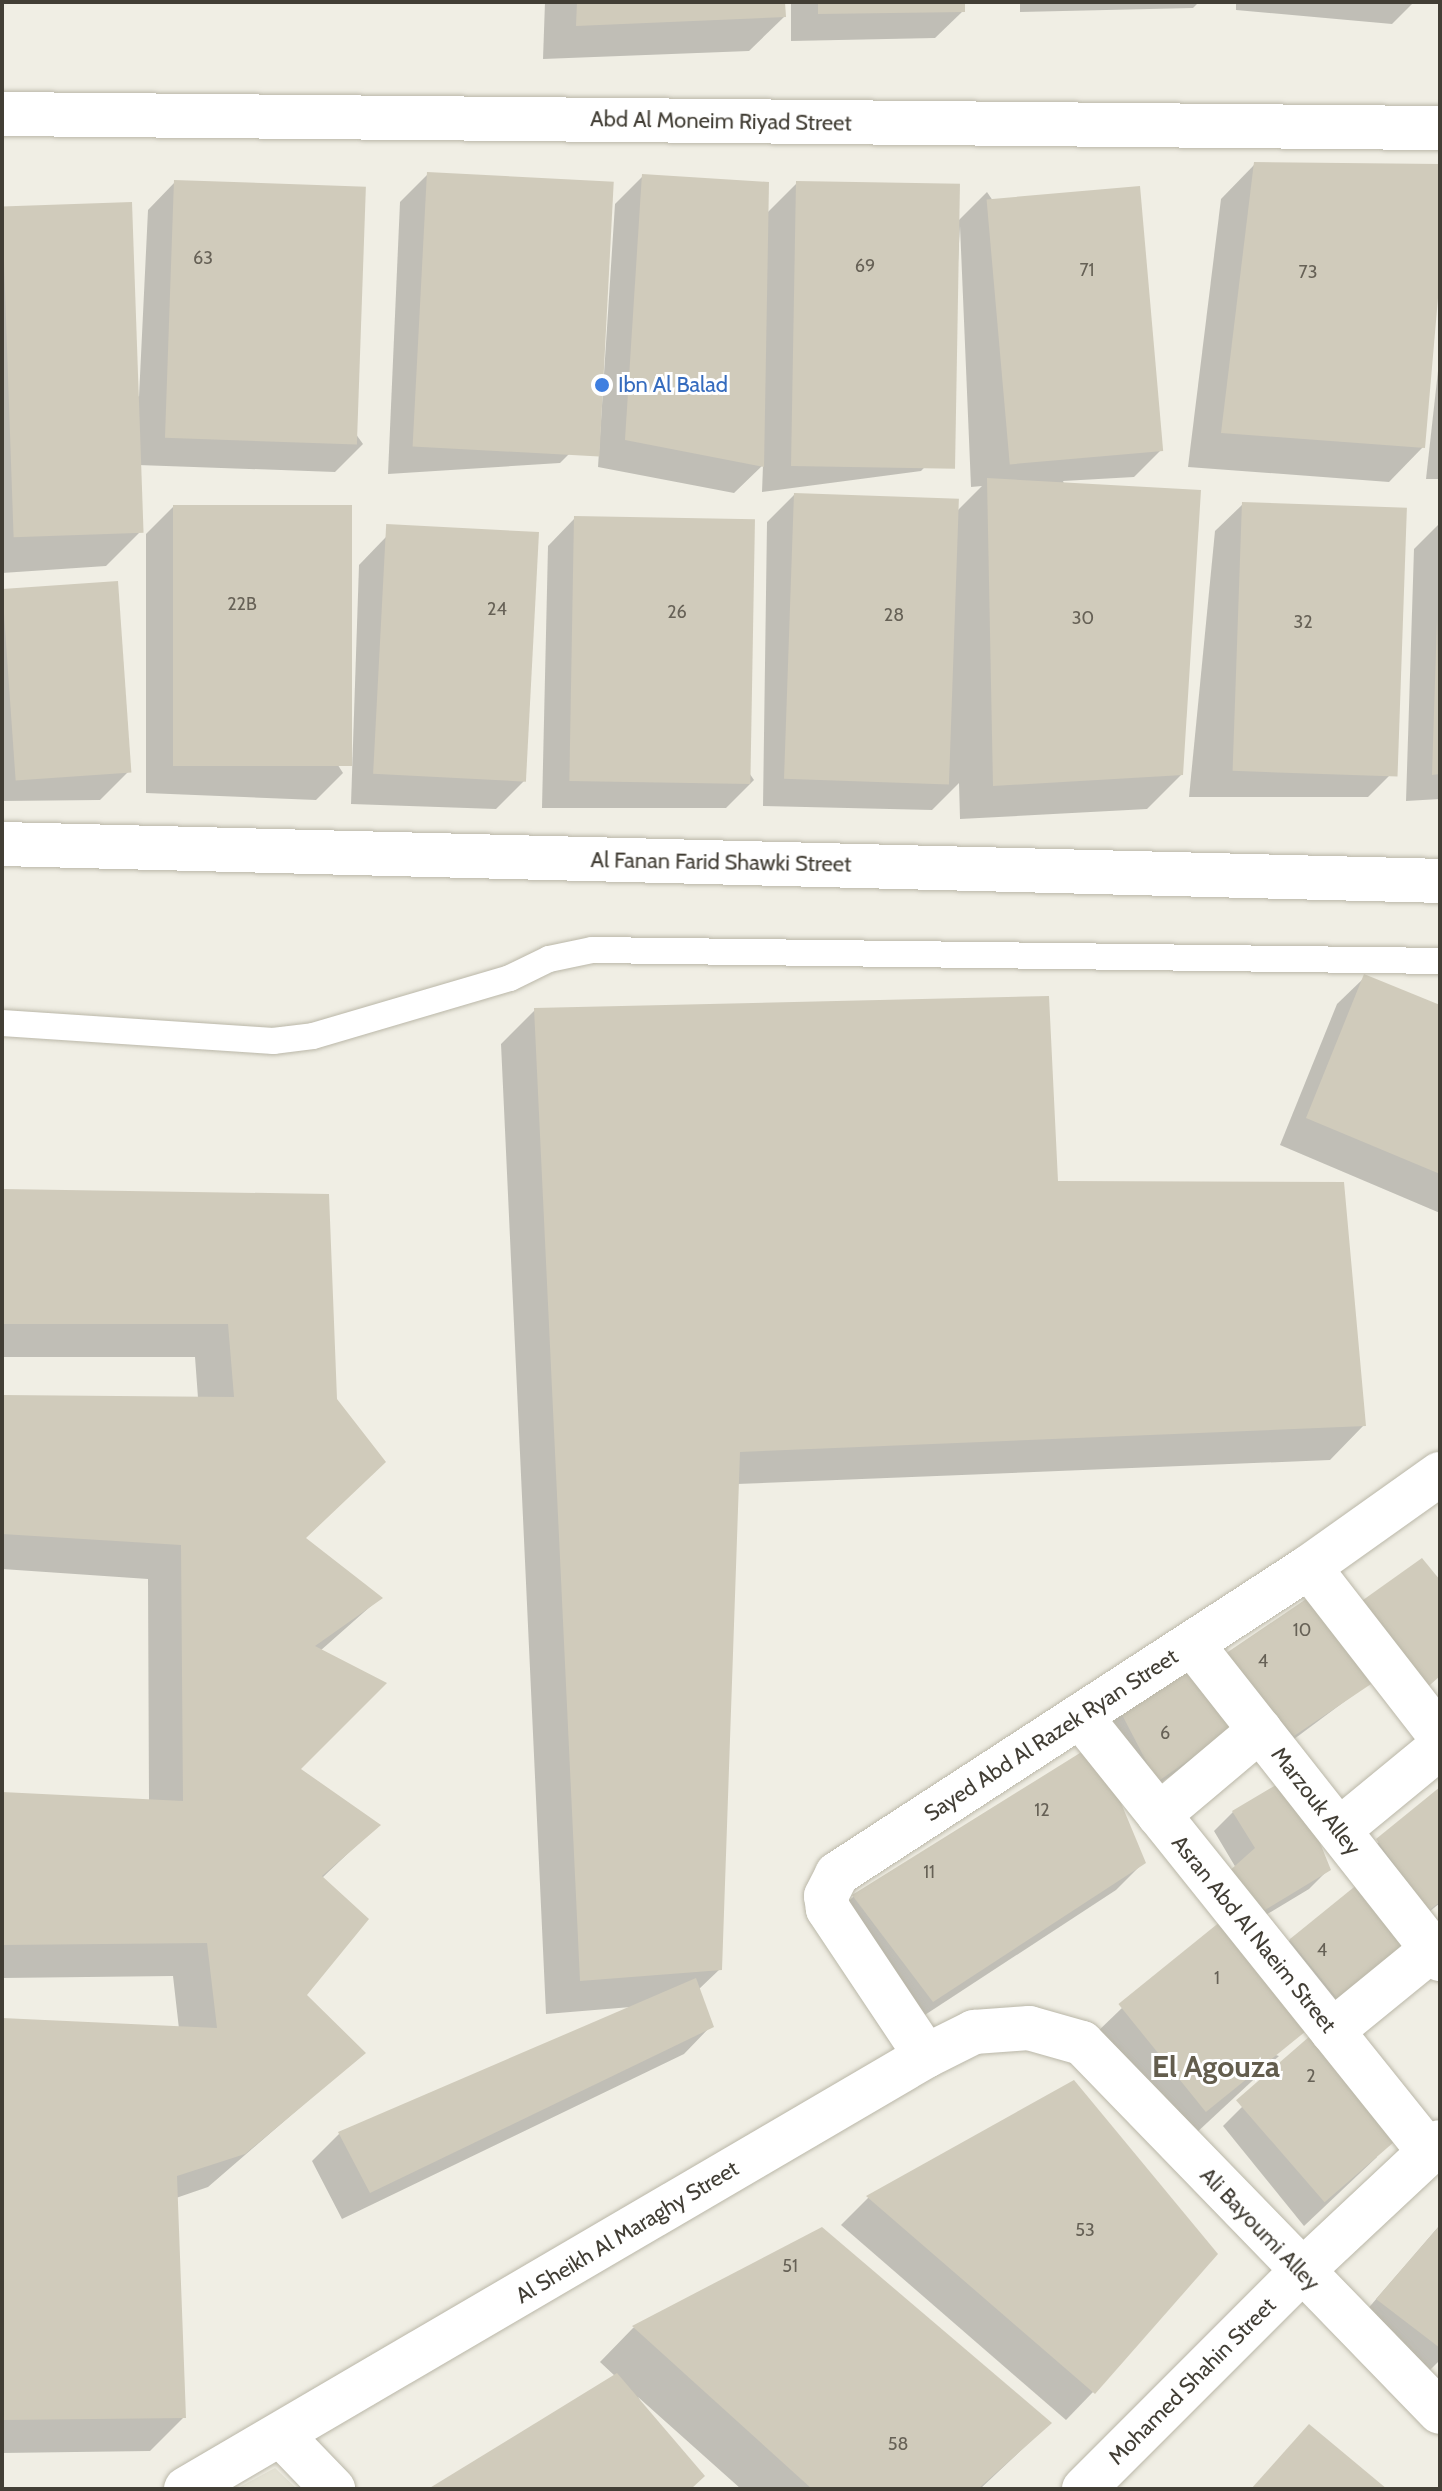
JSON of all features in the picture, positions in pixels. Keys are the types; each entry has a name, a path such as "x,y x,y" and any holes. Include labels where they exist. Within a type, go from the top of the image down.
{"street":[{"name":"Abd Al Moneim Riyad Street","path":"2,114 1440,128"},
{"name":"Al Fanan Farid Shawki Street","path":"2,844 1440,881"},
{"name":"Sayed Abd Al Razek Ryan Street","path":"926,2056 828,1909 830,1884 837,1874 1309,1567 1440,1474"},
{"path":"1309,1567 1440,1736"},
{"name":"Marzouk Alley","path":"1192,1644 1437,1950"},
{"name":"Asran Abd Al Naeim Street","path":"1080,1716 1332,2031 1434,2147"},
{"path":"1159,1815 1260,1730"},
{"path":"1339,1830 1440,1747"},
{"path":"1332,2031 1437,1950"},
{"name":"Al Sheikh Al Maraghy Street","path":"186,2489 282,2436 926,2056 974,2032 1029,2028 1082,2043"},
{"name":"Ali Bayoumi Alley","path":"1082,2043 1301,2272 1435,2399"},
{"name":"Mohamed Shahin Street","path":"1084,2489 1301,2272 1434,2147"},
{"path":"282,2436 333,2489"}],"lane":[{"path":"2,1023 273,1041 313,1036 510,978 549,959 592,950 1440,961"}],"shaded area":[{"path":"275,2468 297,2489 236,2489"}],"building":[{"path":"577,2 785,2 786,17 576,26"},
{"path":"818,2 965,2 965,12 818,14"},
{"path":"1254,162 1440,164 1440,275 1425,448 1221,433"},
{"path":"427,172 614,182 599,456 413,447"},
{"path":"642,174 769,182 764,467 625,440"},
{"path":"174,180 366,187 357,445 165,438"},
{"path":"796,181 960,184 955,469 791,466"},
{"path":"1140,186 1163,451 1010,464 987,199"},
{"path":"132,202 144,533 14,537 2,207"},
{"path":"987,478 1201,490 1183,775 993,786"},
{"path":"794,493 959,499 949,785 784,779"},
{"path":"1242,502 1407,508 1398,777 1233,771"},
{"path":"173,505 352,505 352,766 173,766"},
{"path":"574,516 755,519 750,784 569,781"},
{"path":"386,524 539,532 526,782 373,774"},
{"path":"118,581 131,773 16,781 2,589"},
{"path":"1437,620 1440,774 1432,775"},
{"path":"1364,974 1440,1005 1440,1174 1306,1118"},
{"path":"1049,996 1058,1181 1344,1182 1366,1426 740,1452 722,1970 580,1981 534,1008"},
{"path":"2,1189 329,1194 337,1399 386,1462 306,1538 383,1598 315,1646 387,1683 301,1769 381,1825 322,1876 369,1919 307,1995 366,2053 245,2154 177,2176 186,2418 2,2420 2,2018 217,2028 207,1943 2,1945 2,1792 183,1801 181,1545 2,1534 2,1395 234,1397 228,1324 2,1324"},
{"path":"1422,1558 1440,1580 1440,1676 1421,1693 1356,1605"},
{"path":"1309,1597 1371,1684 1294,1736 1222,1656"},
{"path":"1185,1659 1237,1727 1157,1782 1117,1705"},
{"path":"1096,1743 1146,1863 933,2002 852,1895"},
{"path":"1281,1782 1303,1801 1331,1870 1265,1910 1218,1881 1255,1848 1232,1811"},
{"path":"1440,1787 1440,1902 1428,1911 1376,1839"},
{"path":"1364,1879 1417,1945 1343,2005 1289,1939"},
{"path":"1221,1921 1308,2029 1206,2112 1118,2004"},
{"path":"696,1978 714,2027 370,2193 338,2132"},
{"path":"1310,2036 1399,2138 1325,2202 1236,2100"},
{"path":"1074,2080 1218,2254 1095,2394 866,2196"},
{"path":"1440,2225 1440,2348 1376,2299"},
{"path":"822,2227 1052,2423 978,2489 812,2489 632,2326"},
{"path":"617,2373 705,2476 691,2489 428,2489"},
{"path":"1309,2424 1387,2489 1251,2489"}],"place":[{"name":"Ibn Al Balad","path":"602,385"}],"district":[{"name":"El Agouza","path":"1216,2067"}]}
